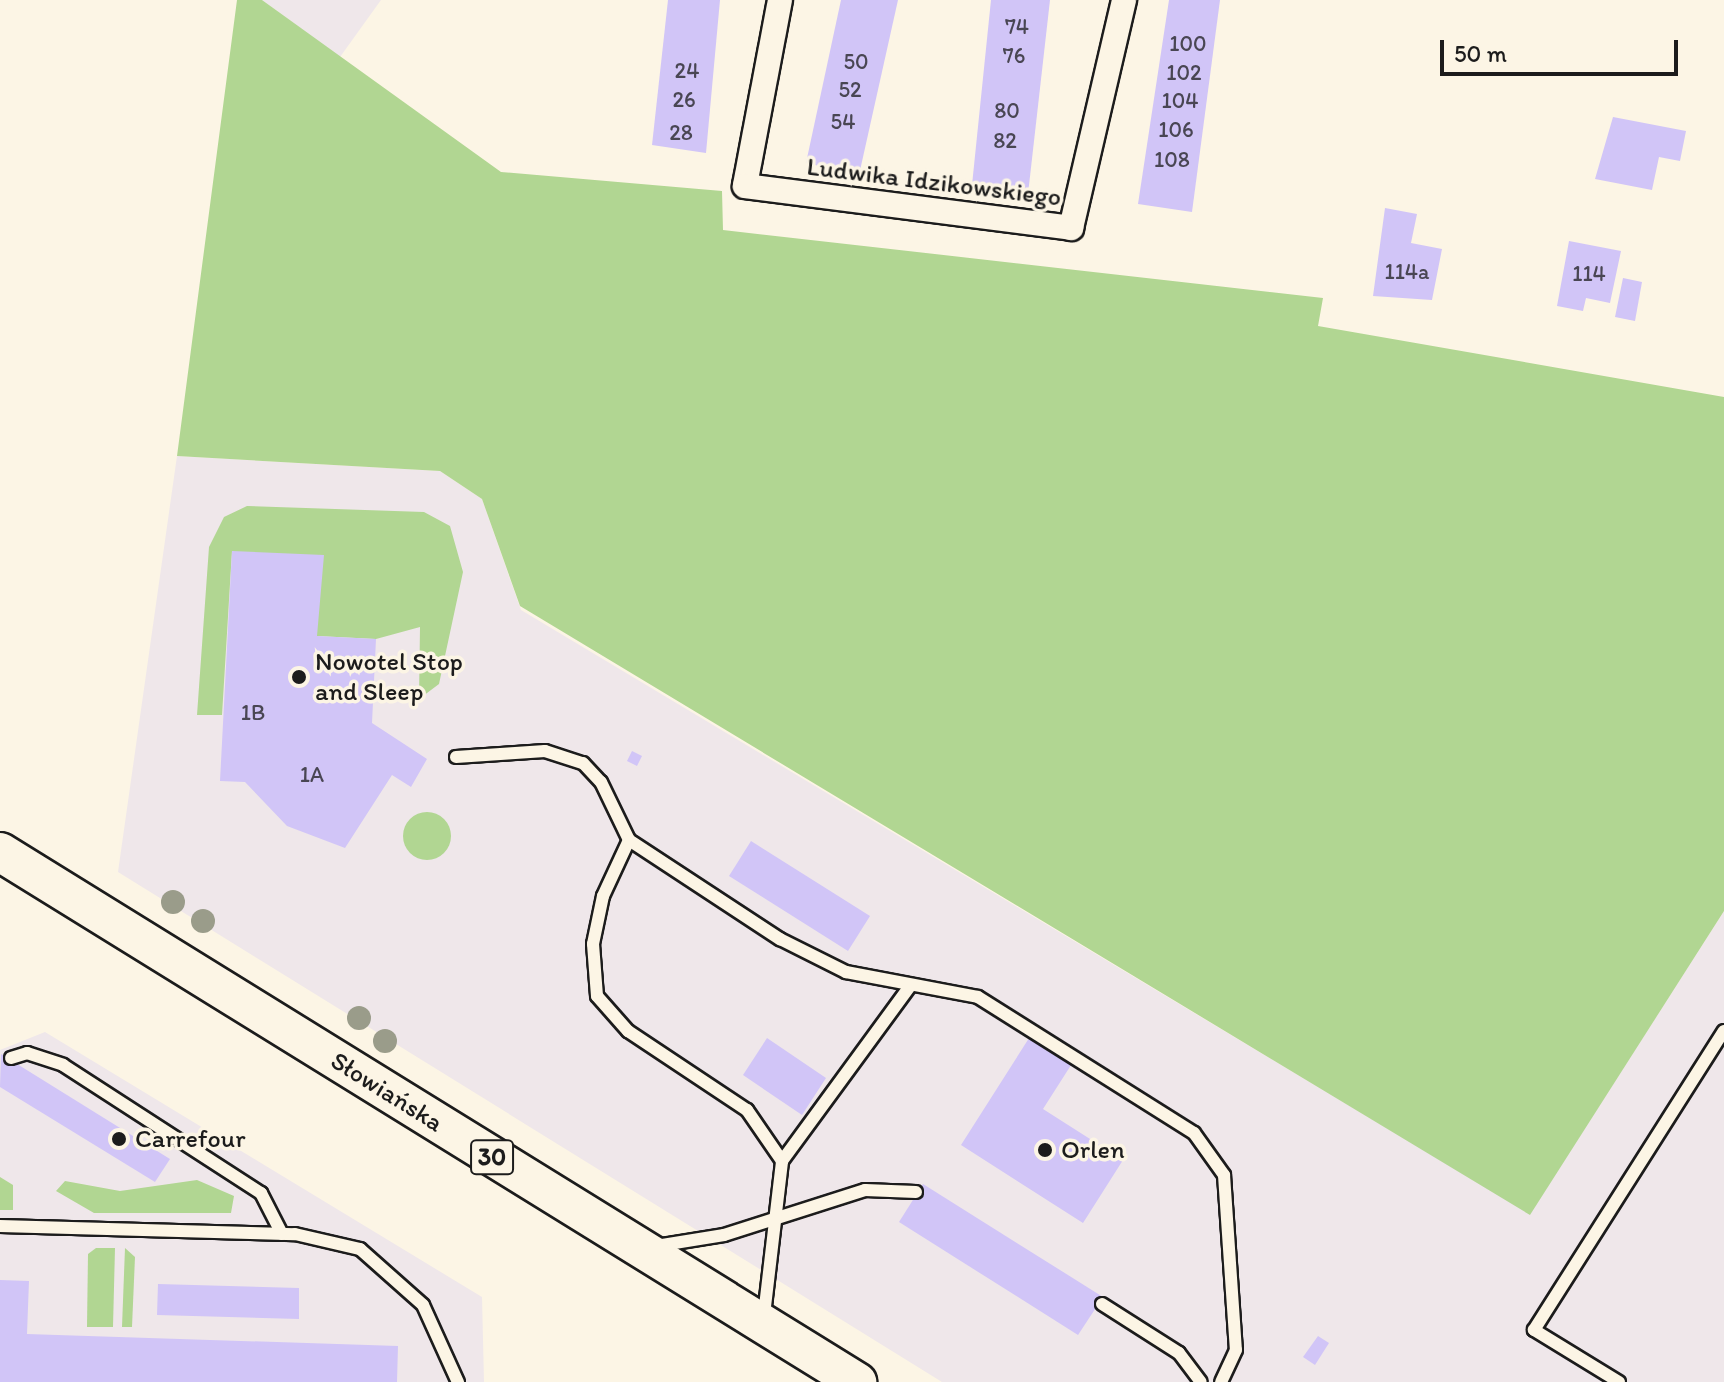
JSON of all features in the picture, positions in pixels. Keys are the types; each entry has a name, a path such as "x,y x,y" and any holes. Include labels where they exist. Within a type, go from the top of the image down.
{"main road":[{"name":"Słowiańska","path":"0,852 857,1382"}],"street":[{"name":"Ludwika Idzikowskiego","path":"780,0 745,186 1071,228 1124,0"}],"lane":[{"path":"456,757 545,751 583,763 601,782 629,840 820,961 910,986 978,997 1194,1133 1224,1175 1236,1350 1221,1382"},
{"path":"629,840 603,896 593,944 597,996 628,1031 747,1110 782,1161"},
{"path":"766,1326 762,1281 776,1220 782,1161 910,986"},
{"path":"1619,1382 1534,1330 1724,1031"},
{"path":"11,1058 27,1053 63,1065 261,1193 282,1234"},
{"path":"641,1249 776,1220 865,1190 916,1192"},
{"path":"0,1226 282,1234 327,1239 384,1266 423,1305 458,1382"},
{"path":"1102,1304 1179,1353 1201,1382"}],"shaded area":[{"path":"262,0 381,0 340,57"},
{"path":"177,456 440,471 482,499 521,610 1530,1214 1724,911 1724,1382 942,1382 118,872"},
{"path":"45,1032 482,1297 484,1382 0,1382 0,1050"}],"green space":[{"path":"237,0 262,0 501,172 722,191 723,230 1323,298 1318,326 1724,397 1724,911 1530,1215 520,606 482,499 440,471 177,456"},
{"path":"247,506 424,512 450,526 463,572 439,684 419,699 420,627 376,639 317,636 232,551 222,715 197,715 209,547 224,517"},
{"path":"427,812 444,819 451,836 444,853 427,860 410,853 403,836 410,819"},
{"path":"0,1177 13,1185 13,1210 0,1210"},
{"path":"197,1180 234,1196 231,1213 94,1213 56,1191 65,1181 120,1191"},
{"path":"96,1248 115,1248 113,1327 87,1327 88,1254"},
{"path":"125,1248 135,1257 132,1327 122,1327"}],"building":[{"path":"668,0 720,0 706,153 652,145"},
{"path":"841,0 898,0 859,175 806,163"},
{"path":"991,0 1050,0 1028,194 972,185"},
{"path":"1169,0 1220,0 1192,212 1138,204"},
{"path":"1613,117 1686,131 1680,161 1659,157 1652,190 1595,179"},
{"path":"1385,208 1417,214 1411,243 1442,249 1432,300 1373,296"},
{"path":"1569,241 1621,251 1610,303 1586,298 1583,311 1557,306"},
{"path":"1623,278 1642,282 1635,321 1615,317"},
{"name":"Nowotel Stop and Sleep","path":"232,551 324,555 317,636 376,639 372,723 427,759 411,787 392,775 345,848 287,826 245,782 220,781"},
{"path":"632,751 642,756 637,766 627,761"},
{"path":"751,841 870,916 848,951 729,876"},
{"path":"1031,1035 1073,1062 1043,1109 1123,1160 1083,1223 961,1145"},
{"path":"767,1038 826,1078 802,1115 743,1075"},
{"path":"1,1054 170,1159 155,1182 0,1087"},
{"path":"923,1184 1103,1297 1078,1335 899,1222"},
{"path":"0,1280 29,1281 27,1334 398,1346 397,1382 0,1382"},
{"path":"158,1284 299,1288 299,1319 157,1315"},
{"path":"1318,1336 1329,1343 1315,1365 1303,1357"}],"place":[{"name":"Nowotel Stop and Sleep","path":"299,677"},
{"name":"Carrefour","path":"119,1139"},
{"name":"Orlen","path":"1045,1150"}]}
